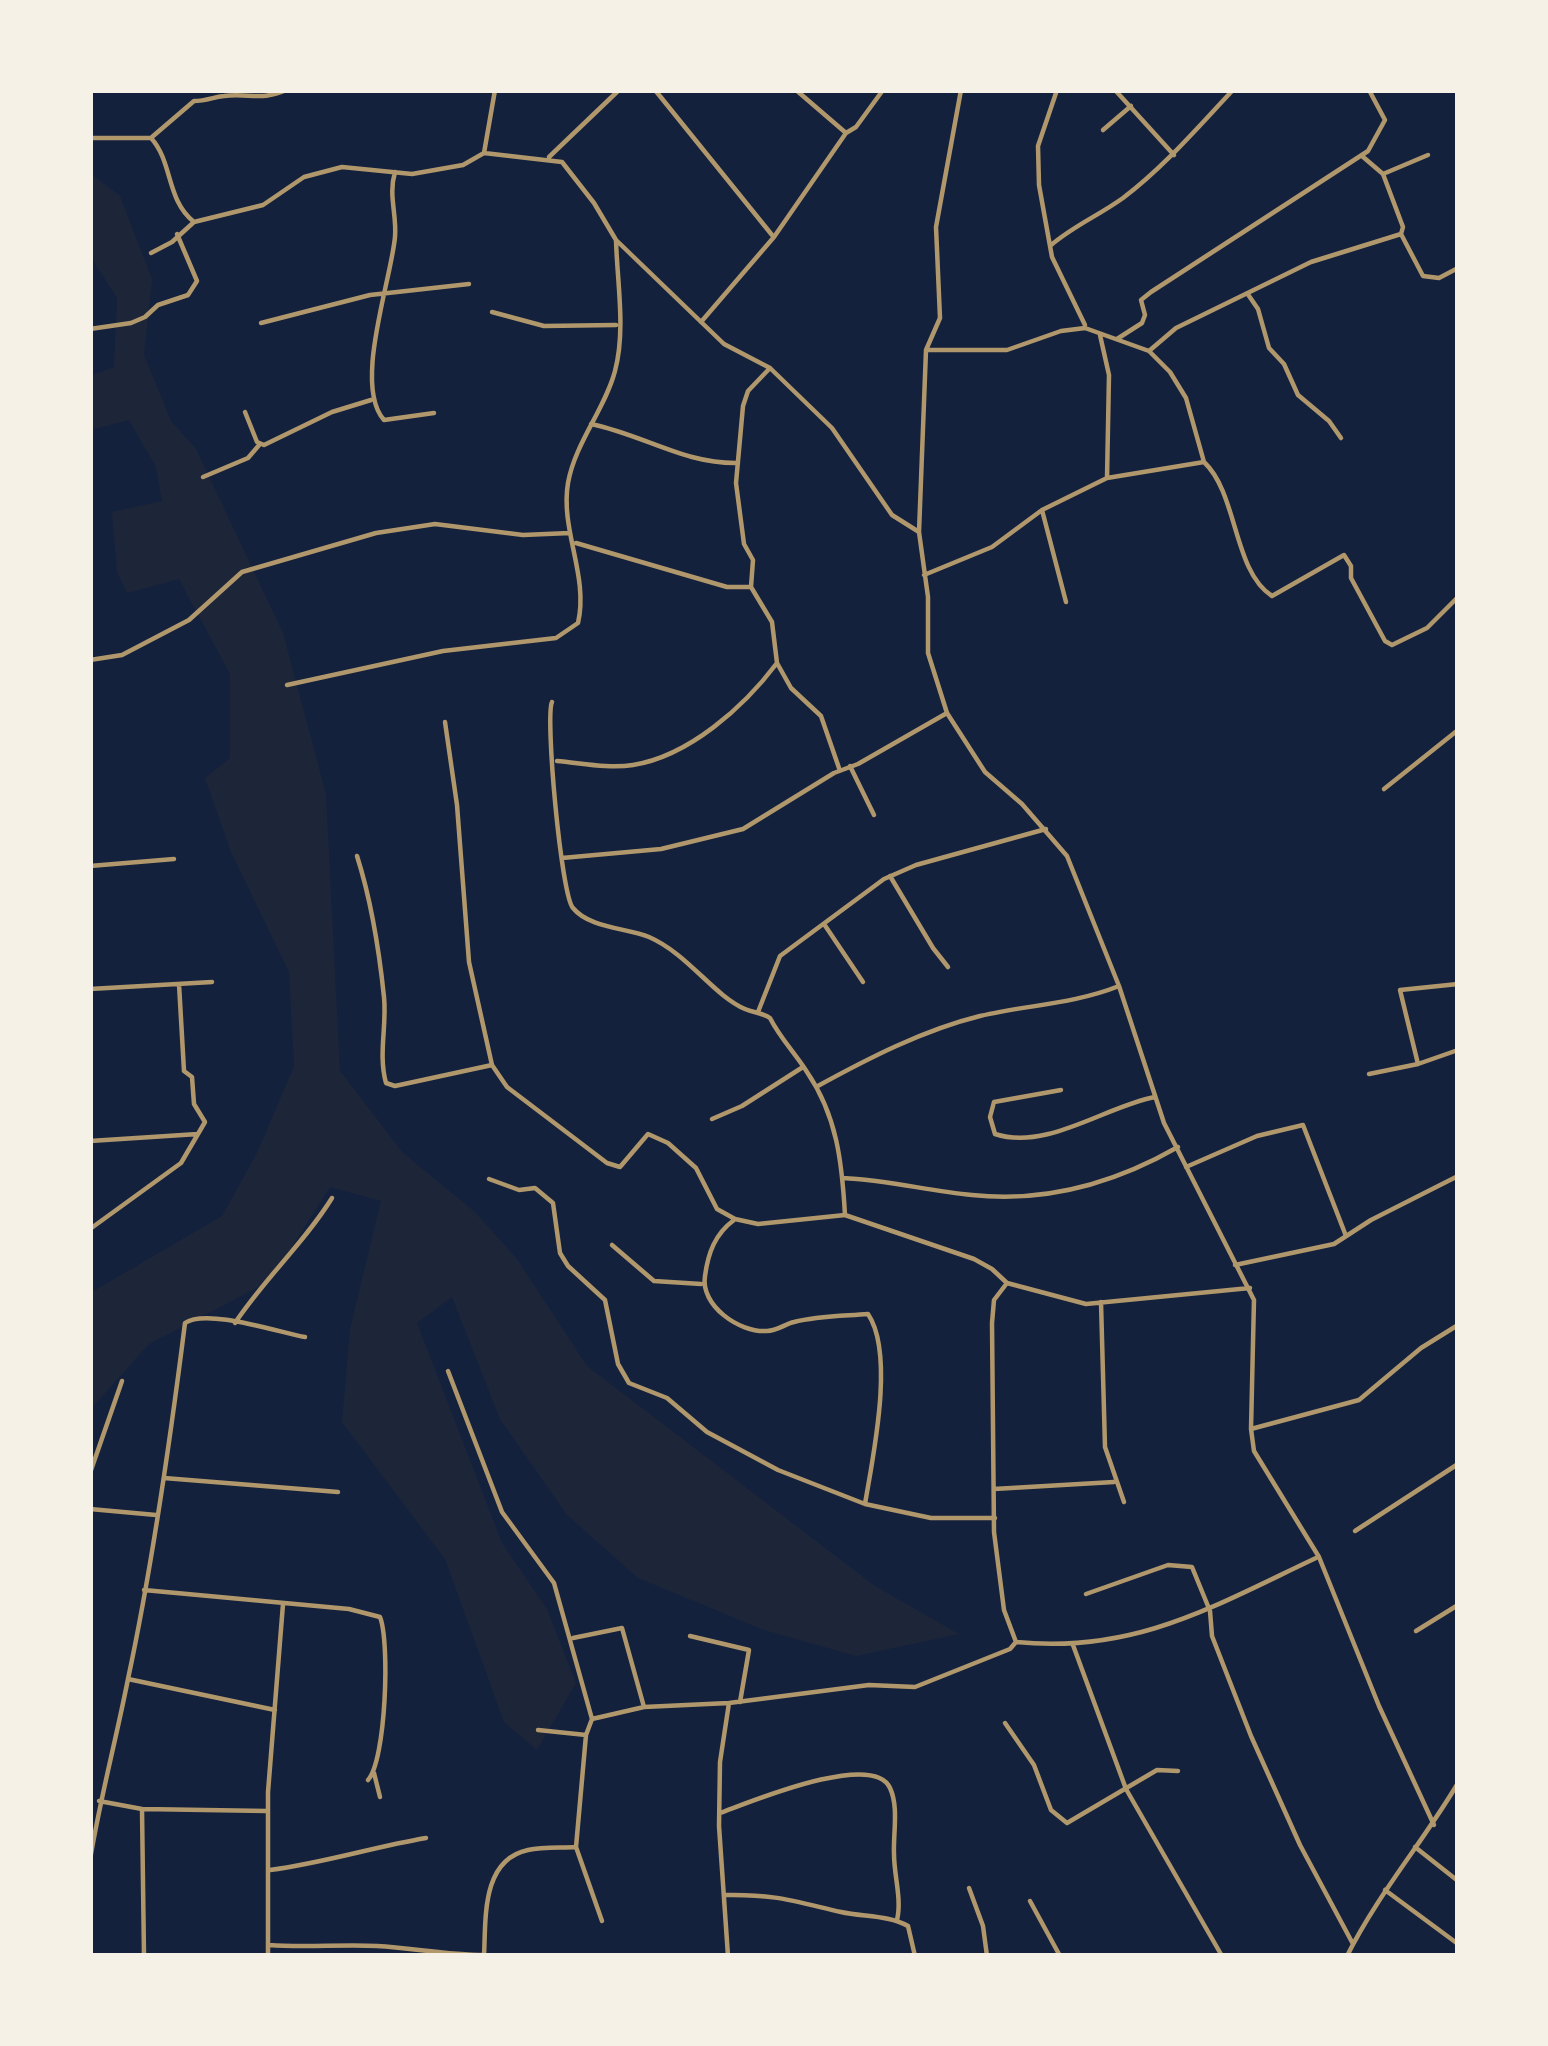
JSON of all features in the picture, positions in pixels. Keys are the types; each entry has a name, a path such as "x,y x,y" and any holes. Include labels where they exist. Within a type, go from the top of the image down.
{"street":[{"path":"90,138 152,137 194,101 210,102 223,95 260,99 286,90"},
{"path":"484,153 495,90"},
{"path":"548,158 619,90"},
{"path":"655,90 773,237"},
{"path":"796,90 846,133"},
{"path":"701,322 773,237 846,133 856,127 883,90"},
{"path":"958,90 961,99 936,227 940,318 926,350 919,532 928,652 947,713 985,772 1067,856 1119,986 1155,1097 1254,1300 1254,1451 1318,1557 1434,1825"},
{"path":"1057,90 1038,146 1039,185 1052,257 1085,328"},
{"path":"1114,90 1174,155"},
{"path":"1050,246 1076,224 1121,199 1174,155 1233,90"},
{"path":"1117,340 1142,323 1145,315 1139,305 1151,292 1368,151 1385,120 1369,90"},
{"path":"1103,130 1131,106"},
{"path":"152,137 160,147 182,211 194,222"},
{"path":"152,253 194,222 263,205 313,173 352,166 412,174 447,168 484,153 562,162 616,239 724,344 770,368 832,428 892,515 919,532"},
{"path":"1383,174 1428,155"},
{"path":"1361,156 1383,174 1403,227 1401,234 1423,276 1438,278 1458,268"},
{"path":"395,172 390,188 396,232 377,313 373,399 375,411 384,420 434,413"},
{"path":"90,329 131,323 158,305 188,295 197,281 177,234"},
{"path":"1149,351 1176,328 1311,262 1401,234"},
{"path":"287,685 443,651 556,638 578,622 576,543 571,533 568,484 615,374 619,325 616,239"},
{"path":"261,322 384,295 469,284"},
{"path":"1247,293 1258,309 1269,348 1284,364 1298,395 1341,438"},
{"path":"491,312 544,326 619,325"},
{"path":"926,350 1006,350 1085,328 1149,351 1186,398 1204,463 1223,486 1236,536 1266,593 1283,593 1344,554 1351,578 1385,641 1392,645 1427,628 1458,597"},
{"path":"1100,335 1109,375 1107,478"},
{"path":"770,368 748,391 743,406 736,483 744,544 754,560 751,586 772,622 778,663 791,688 820,716 840,770"},
{"path":"260,444 268,445 298,427 373,399"},
{"path":"245,412 260,444"},
{"path":"591,424 642,436 705,464 738,463"},
{"path":"203,477 248,458 260,444"},
{"path":"924,575 992,547 1042,511 1107,478 1204,463"},
{"path":"1042,511 1066,602"},
{"path":"90,660 122,655 189,620 242,572 376,533 435,524 523,535 571,533"},
{"path":"576,543 727,587 751,586"},
{"path":"555,760 621,766 657,757 715,725 778,663"},
{"path":"552,702 546,714 555,760 552,798 566,896 579,914 671,947 736,1003 770,1018 833,1119 845,1214"},
{"path":"562,858 661,849 743,829 947,713"},
{"path":"445,722 470,962 492,1065 507,1087 607,1162 620,1166 647,1134 668,1143 697,1168 717,1209 735,1220 758,1224 845,1214 974,1259 1007,1283 1086,1304 1250,1288"},
{"path":"1384,789 1458,730"},
{"path":"850,766 874,815"},
{"path":"758,1012 780,956 890,876 1046,830"},
{"path":"357,856 376,923 385,1000 386,1083 395,1086 492,1065"},
{"path":"90,866 174,859"},
{"path":"890,876 948,967"},
{"path":"824,924 863,982"},
{"path":"90,989 212,982"},
{"path":"1418,1064 1400,990 1458,983"},
{"path":"90,1229 182,1163 205,1122 194,1104 192,1077 184,1070 179,984"},
{"path":"816,1087 880,1053 977,1017 1093,997 1119,986"},
{"path":"1369,1074 1458,1050"},
{"path":"712,1119 803,1067"},
{"path":"1061,1090 994,1102 990,1117 995,1134 1022,1137 1095,1122 1131,1102 1155,1097"},
{"path":"1186,1167 1257,1136 1303,1125 1346,1236"},
{"path":"90,1142 198,1134"},
{"path":"843,1178 973,1196 1064,1192 1119,1176 1178,1147"},
{"path":"1235,1264 1327,1246 1458,1175"},
{"path":"489,1179 519,1190 536,1188 553,1203 560,1253 605,1300 618,1364 628,1383 667,1398 707,1432 778,1470 866,1504 931,1518 995,1518"},
{"path":"235,1323 332,1198"},
{"path":"735,1220 720,1231 703,1285 714,1306 730,1320 767,1331 796,1322 868,1314 880,1343 866,1504"},
{"path":"612,1245 654,1281 703,1285"},
{"path":"1007,1283 994,1300 992,1323 994,1489 1004,1610 1016,1642"},
{"path":"1101,1302 1105,1447 1124,1502"},
{"path":"90,1860 164,1478 185,1323 194,1317 305,1337"},
{"path":"1251,1429 1359,1400 1458,1324"},
{"path":"448,1371 502,1511 554,1582 572,1639 592,1719 586,1735 576,1847 602,1921"},
{"path":"90,1473 122,1381"},
{"path":"1354,1531 1458,1464"},
{"path":"164,1478 338,1492"},
{"path":"994,1489 1115,1482"},
{"path":"90,1509 156,1515"},
{"path":"592,1719 644,1707 740,1702 869,1685 915,1687 1016,1642 1073,1645 1145,1634 1210,1610 1318,1557"},
{"path":"1086,1594 1168,1565 1192,1567 1210,1610 1212,1636 1282,1807 1353,1944"},
{"path":"144,1590 349,1609 382,1620 380,1745 374,1773 380,1797"},
{"path":"268,1956 268,1811 283,1604"},
{"path":"1416,1631 1458,1605"},
{"path":"572,1639 622,1628 644,1707"},
{"path":"690,1636 749,1650 740,1702"},
{"path":"1073,1645 1126,1789 1222,1956"},
{"path":"128,1679 275,1710"},
{"path":"728,1956 720,1762 729,1703"},
{"path":"1005,1723 1034,1766 1051,1810 1067,1823 1157,1770 1178,1771"},
{"path":"538,1730 586,1735"},
{"path":"368,1780 374,1773"},
{"path":"720,1814 831,1777 868,1775 885,1780 895,1821 897,1920"},
{"path":"1346,1956 1458,1783"},
{"path":"99,1801 142,1809 268,1811"},
{"path":"142,1809 144,1956"},
{"path":"270,1870 426,1838"},
{"path":"269,1945 368,1946 418,1954 484,1956 488,1891 498,1870 525,1850 576,1847"},
{"path":"1415,1847 1458,1881"},
{"path":"969,1888 983,1926 987,1956"},
{"path":"1385,1890 1458,1944"},
{"path":"724,1895 776,1895 897,1920 908,1927 915,1956"},
{"path":"1030,1901 1060,1956"}],"shaded area":[{"path":"90,173 120,196 152,279 144,355 171,421 196,449 283,633 326,794 340,1071 403,1153 475,1212 517,1259 587,1366 875,1586 959,1634 856,1656 764,1630 638,1578 567,1515 500,1419 452,1297 417,1323 502,1543 547,1609 576,1683 537,1750 504,1722 445,1559 342,1422 350,1329 381,1201 330,1187 270,1281 149,1344 90,1410 90,1293 222,1216 257,1153 294,1066 289,972 231,852 205,778 230,758 230,674 179,579 127,593 117,572 112,512 162,501 156,467 129,420 90,430 90,376 114,367 117,298 90,256"}]}
